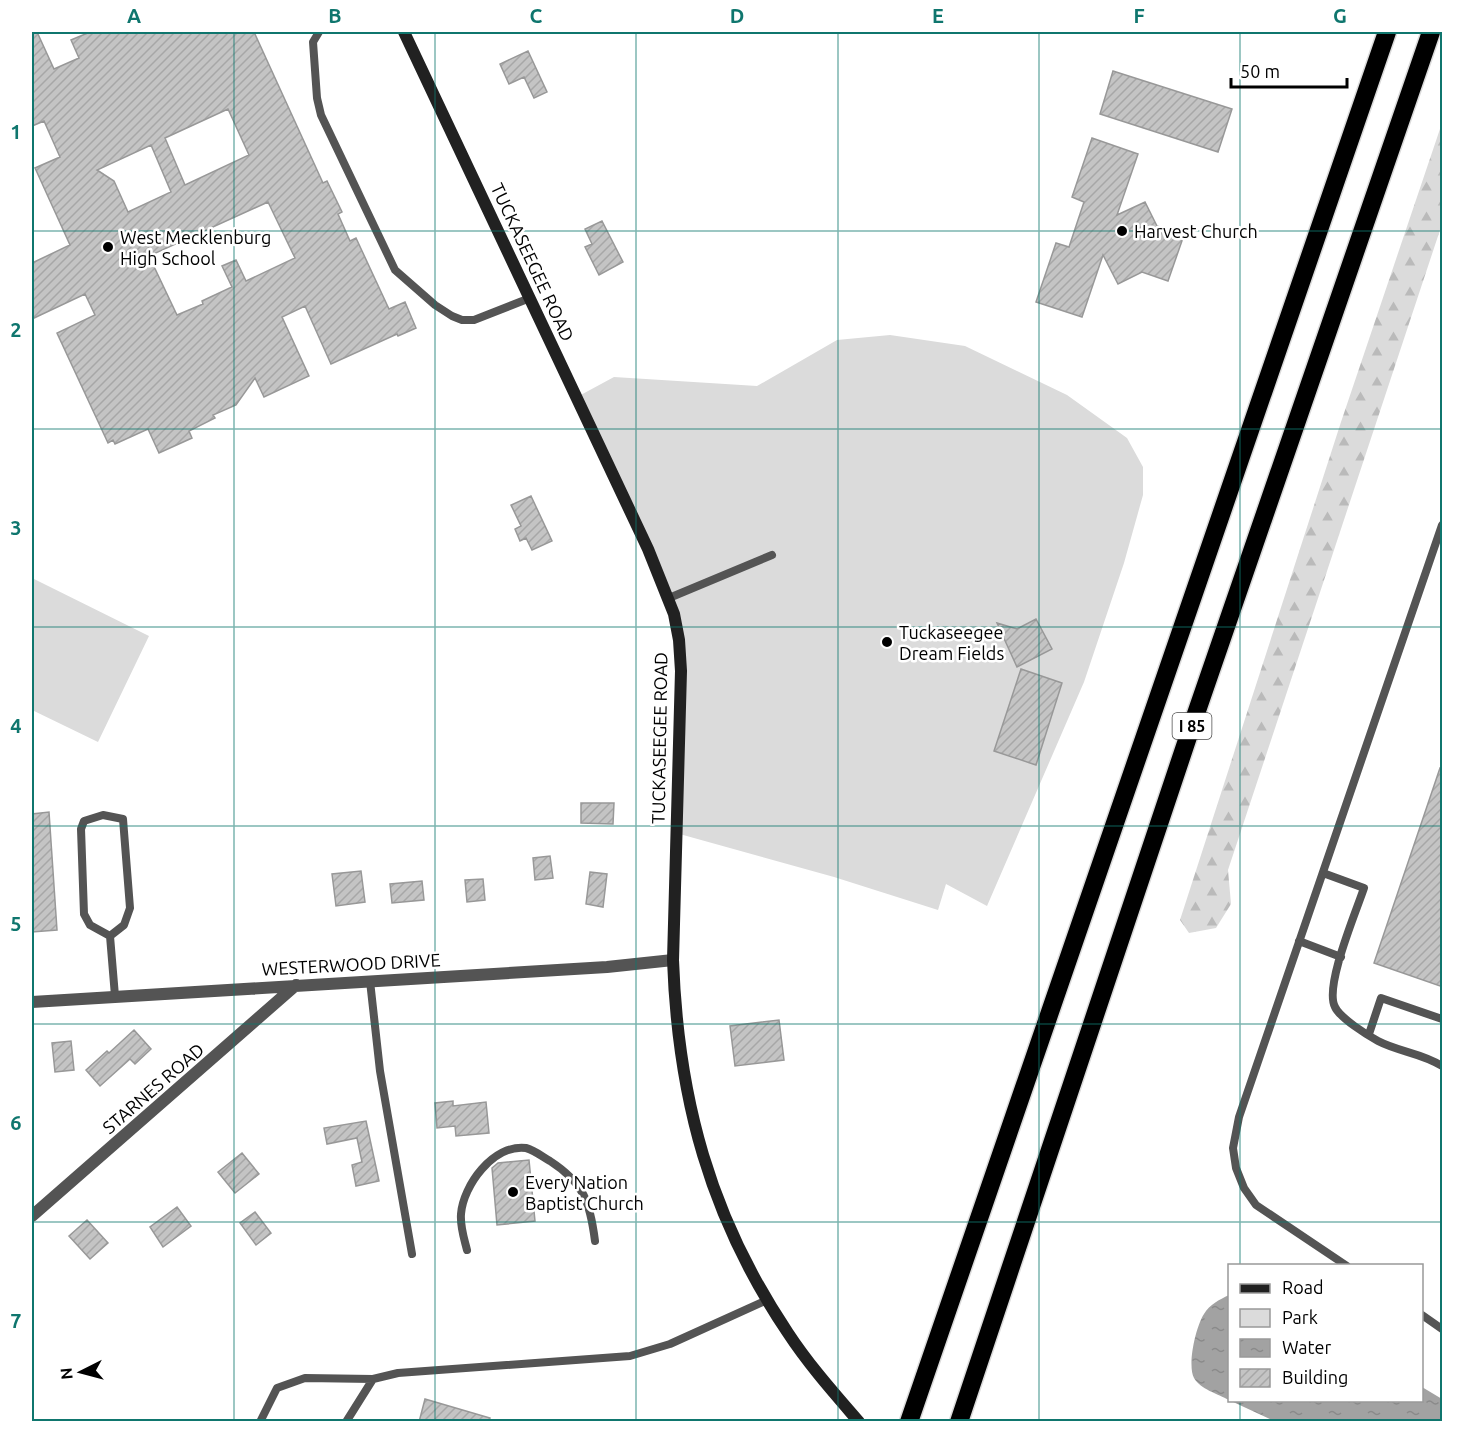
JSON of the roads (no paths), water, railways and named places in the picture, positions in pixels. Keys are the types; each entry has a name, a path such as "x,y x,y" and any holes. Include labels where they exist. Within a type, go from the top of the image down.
{"highway":[{"name":"I 85","path":"912,1414 1387,32"},
{"name":"I 85","path":"959,1422 1193,723 1431,32"}],"street":[{"name":"TUCKASEEGEE ROAD","path":"404,32 669,598 679,640 681,671 673,960 674,1005 680,1056 695,1132 730,1230 767,1300 788,1334 823,1381 859,1422"},
{"name":"WESTERWOOD DRIVE","path":"32,1002 607,967 673,960"},
{"name":"STARNES ROAD","path":"32,1216 296,985"}],"lane":[{"path":"309,32 313,42 317,98 321,115 395,270 435,304 462,320 474,320 530,298"},
{"path":"313,42 319,32"},
{"path":"1344,1264 1256,1205 1244,1188 1236,1168 1233,1148 1239,1117 1443,525"},
{"path":"669,598 772,555"},
{"path":"103,815 123,819 130,908 124,926 110,936 90,925 84,914 81,829 84,821 103,815"},
{"path":"1323,873 1365,888 1333,982 1333,1005 1339,1014 1379,1042 1430,1058 1443,1066"},
{"path":"110,936 115,996"},
{"path":"1299,941 1341,957"},
{"path":"370,981 380,1071 412,1254"},
{"path":"1368,1034 1381,998 1443,1019"},
{"path":"467,1250 461,1225 461,1213 463,1203 479,1172 493,1157 526,1148 554,1164 579,1186 591,1209 595,1241"},
{"path":"260,1422 277,1388 305,1378 373,1380 398,1373 630,1356 670,1344 767,1300"},
{"path":"1423,1317 1443,1329"},
{"path":"346,1422 373,1380"}],"water":[{"path":"1228,1296 1228,1400 1197,1382 1191,1364 1195,1336 1201,1320 1206,1311"},
{"path":"1423,1388 1442,1399 1442,1421 1274,1421 1233,1402 1423,1402"}],"place":[{"name":"Harvest Church","path":"1122,231"},
{"name":"West Mecklenburg High School","path":"108,247"},
{"name":"Tuckaseegee Dream Fields","path":"887,642"},
{"name":"Every Nation Baptist Church","path":"513,1192"}]}
